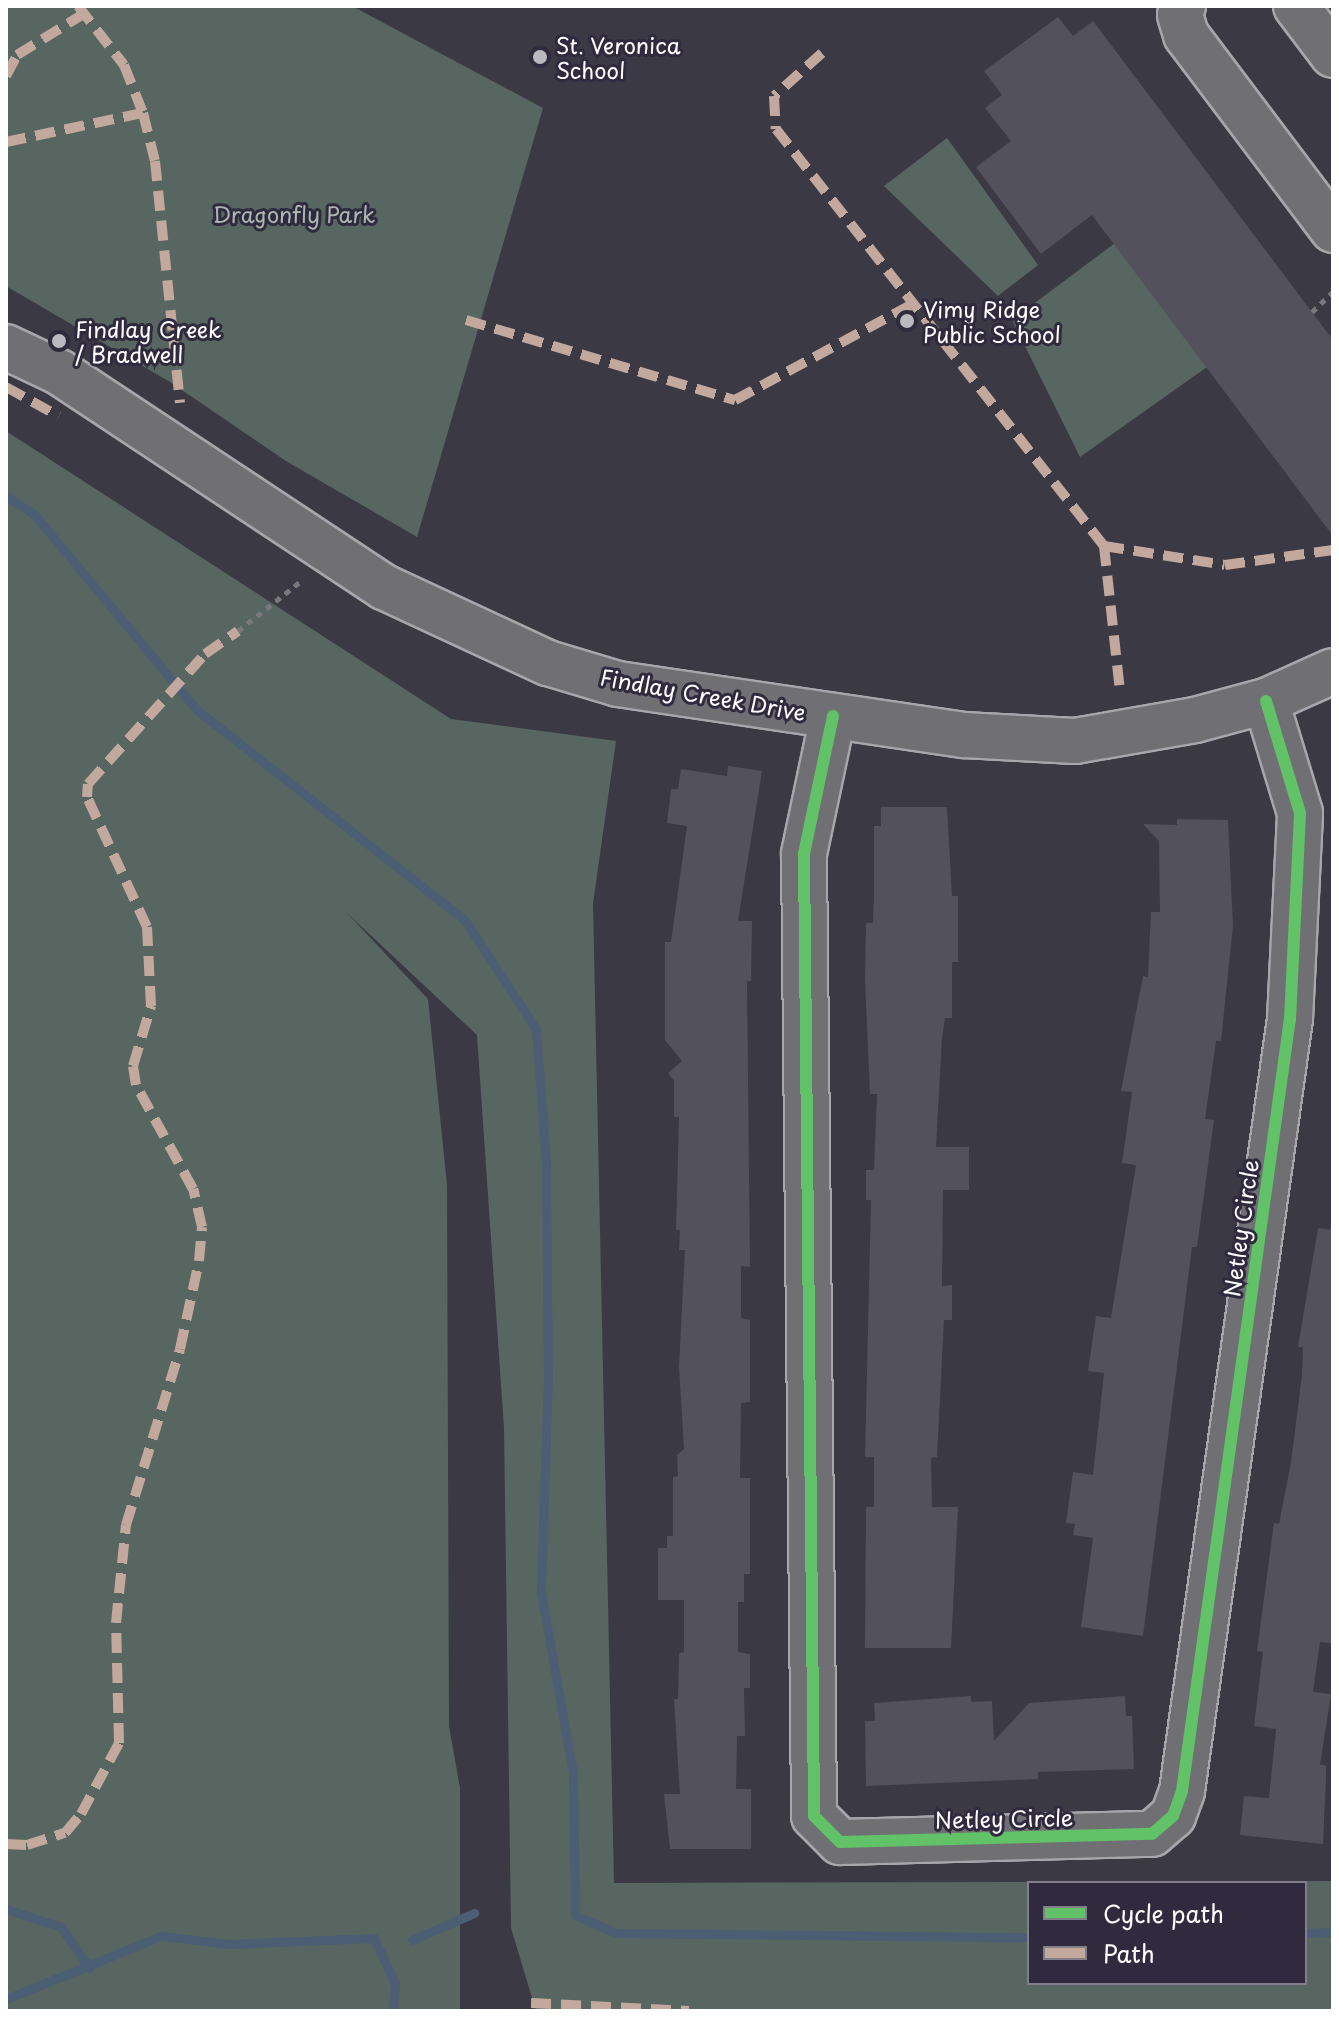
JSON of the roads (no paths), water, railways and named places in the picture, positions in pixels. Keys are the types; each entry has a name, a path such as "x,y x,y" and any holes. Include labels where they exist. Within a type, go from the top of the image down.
{"street":[{"path":"1183,6 1180,15 1186,35 1333,230"},
{"path":"1296,6 1333,55"},
{"name":"Findlay Creek Drive","path":"6,347 59,372 384,587 464,627 548,663 618,684 964,735 1075,741 1195,720 1266,701 1333,671"},
{"name":"Netley Circle","path":"833,716 804,854 814,1816 840,1842 1152,1834 1173,1816 1182,1791 1290,1019 1300,813 1266,701"}],"waterway":[{"path":"6,496 34,514 197,710 464,919 536,1029 546,1161 548,1376 541,1592 573,1774 575,1915 616,1933 1027,1937"},
{"path":"6,1909 61,1927 89,1968"},
{"path":"412,1940 474,1913"},
{"path":"1307,1933 1333,1932"},
{"path":"6,1999 161,1936 230,1944 374,1938 395,1983 393,2011"}],"place":[{"name":"St. Veronica School","path":"540,57"},
{"name":"Vimy Ridge Public School","path":"907,321"},
{"name":"Findlay Creek / Bradwell","path":"59,341"}],"park label":[{"name":"Dragonfly Park","path":"294,214"}]}
